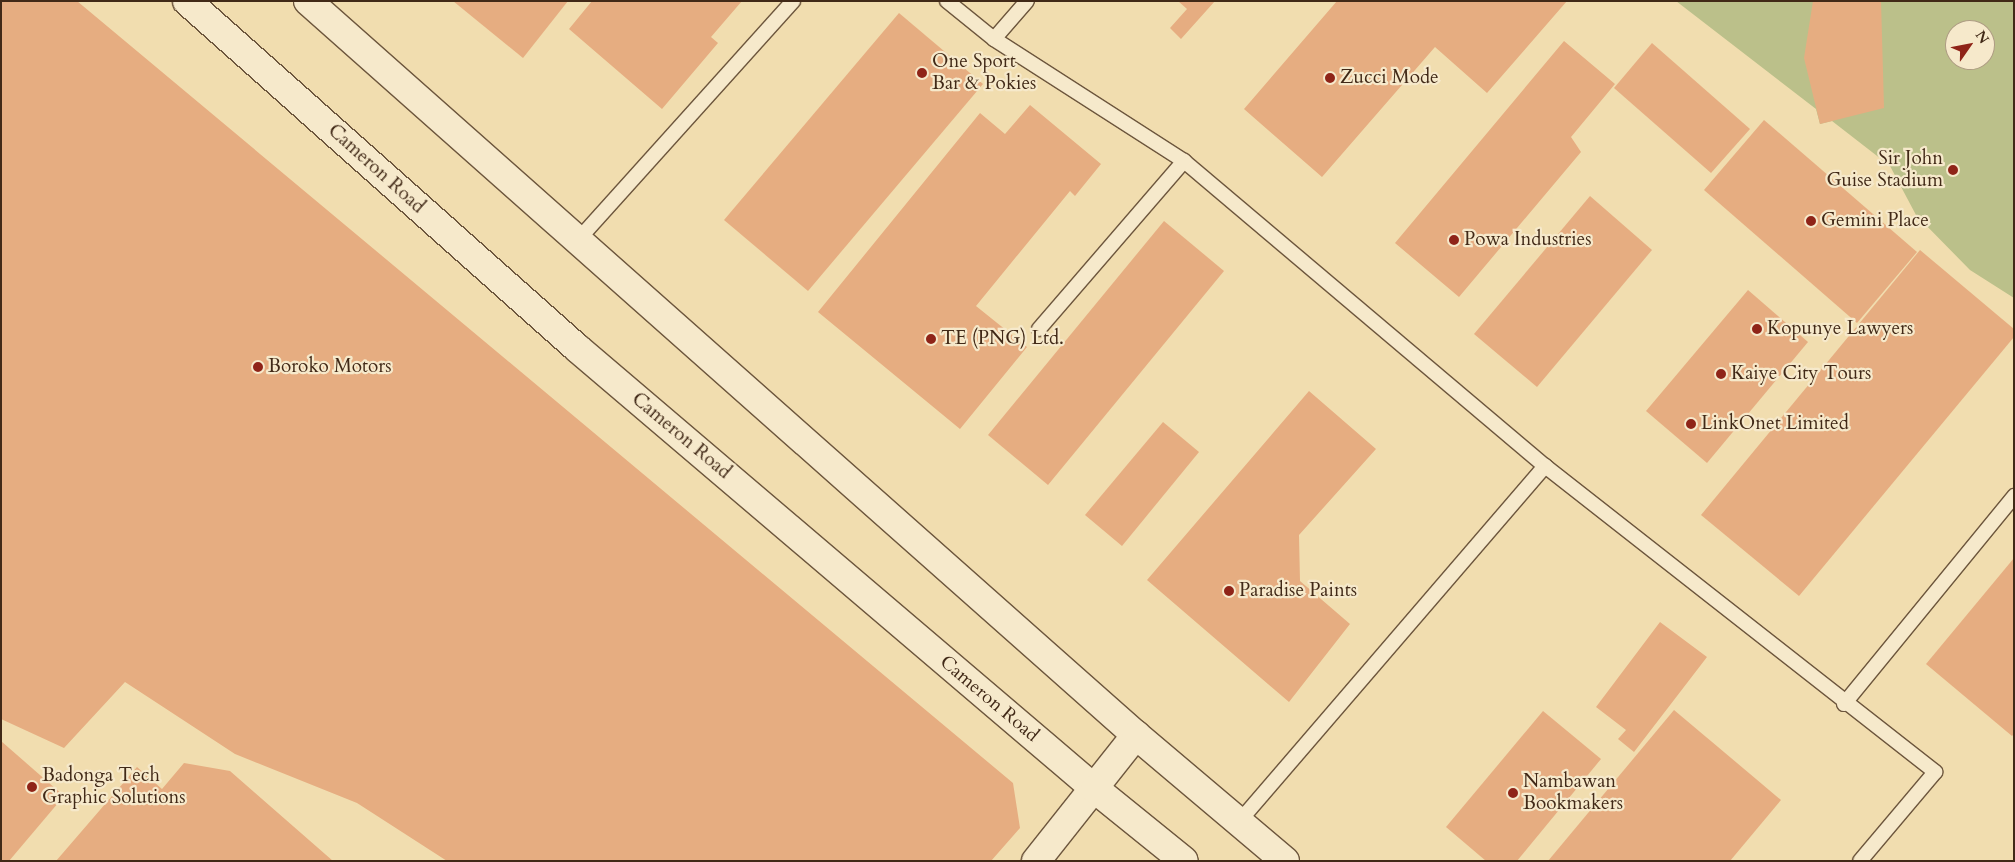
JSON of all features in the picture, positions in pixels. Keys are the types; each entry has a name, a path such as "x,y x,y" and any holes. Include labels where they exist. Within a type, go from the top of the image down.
{"main road":[{"name":"Cameron Road","path":"187,1 577,348 1095,789 1184,861"},
{"path":"321,5 577,241 1136,735 1285,861"},
{"path":"1036,861 1136,735"}],"lane":[{"path":"577,241 793,1"},
{"path":"947,1 994,39 1184,160 1545,466 1844,704 1935,772 1860,861"},
{"path":"994,39 1027,1"},
{"path":"1039,328 1184,160"},
{"path":"1238,823 1545,466"},
{"path":"1844,704 2014,496"}],"green space":[{"name":"Sir John Guise Stadium","path":"1676,1 2014,1 2014,298 1970,270 1916,215 1890,166 1832,121 1820,124 1816,109"}],"building":[{"name":"Boroko Motors","path":"1,1 77,1 1013,783 1020,828 991,861 447,861 357,803 235,754 125,682 64,748 1,719"},
{"path":"453,1 568,1 523,58"},
{"path":"592,1 742,1 711,37 718,43 662,109 569,29"},
{"path":"1178,1 1215,1 1181,39 1170,28 1187,9"},
{"path":"1337,1 1567,1 1487,93 1435,47 1322,177 1244,109"},
{"path":"1813,1 1881,1 1884,108 1820,124 1804,58"},
{"path":"899,13 983,84 808,291 724,220"},
{"path":"1564,41 1615,84 1571,137 1581,152 1459,297 1395,243"},
{"path":"1652,43 1750,129 1711,173 1614,88"},
{"path":"1030,105 1101,164 1075,196 1070,191 976,306 1027,347 960,429 818,312 980,113 1005,134"},
{"name":"Gemini Place","path":"1764,120 1917,252 1857,323 1704,190"},
{"path":"1590,196 1652,250 1537,387 1474,334"},
{"path":"1164,221 1224,271 1048,485 988,435"},
{"path":"1920,250 2014,329 2014,337 1799,596 1701,515"},
{"path":"1748,290 1808,342 1707,463 1646,411"},
{"path":"1309,391 1376,449 1299,535 1300,581 1350,624 1289,702 1147,580"},
{"path":"1163,422 1199,452 1122,546 1085,515"},
{"path":"2014,558 2014,734 2012,736 1926,664"},
{"path":"1660,622 1707,657 1634,752 1618,739 1626,730 1596,707"},
{"path":"1674,710 1781,800 1730,861 1548,861"},
{"path":"1543,711 1601,759 1517,861 1486,861 1446,827"},
{"path":"1,741 64,796 9,861 1,861"},
{"path":"184,763 230,771 333,861 56,861 137,767 162,789"}],"place":[{"name":"One Sport Bar & Pokies","path":"922,73"},
{"name":"Zucci Mode","path":"1330,78"},
{"name":"Sir John Guise Stadium","path":"1953,170"},
{"name":"Gemini Place","path":"1811,221"},
{"name":"Powa Industries","path":"1454,240"},
{"name":"Kopunye Lawyers","path":"1757,329"},
{"name":"TE (PNG) Ltd.","path":"931,339"},
{"name":"Boroko Motors","path":"258,367"},
{"name":"Kaiye City Tours","path":"1721,374"},
{"name":"LinkOnet Limited","path":"1691,424"},
{"name":"Paradise Paints","path":"1229,591"},
{"name":"Badonga Tech Graphic Solutions","path":"32,787"},
{"name":"Nambawan Bookmakers","path":"1513,793"}]}
